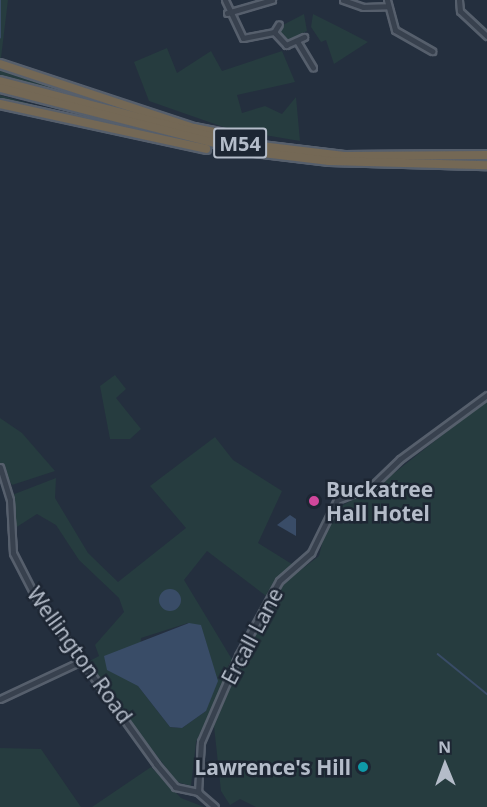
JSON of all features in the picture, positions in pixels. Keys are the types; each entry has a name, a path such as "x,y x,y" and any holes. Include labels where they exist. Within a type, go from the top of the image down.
{"highway":[{"name":"M54","path":"0,64 194,128 344,156"},
{"name":"M54","path":"0,81 195,135 344,156 487,155"},
{"name":"M54","path":"0,88 246,151"},
{"name":"M54","path":"0,104 156,141 361,163 487,165"}],"street":[{"path":"225,0 227,13 243,38 274,32 279,24"},
{"path":"343,0 363,7 387,3 398,33 432,51"},
{"path":"459,0 459,11 487,36"},
{"path":"227,13 269,4"},
{"path":"274,32 283,44 304,37"},
{"path":"297,40 313,64"},
{"name":"Ercall Lane","path":"198,792 201,742 238,656 279,581 311,553 327,511 337,500 371,487 400,459 487,395"},
{"name":"Wellington Road","path":"0,466 10,500 13,553 34,596 175,787 198,792 215,807"},
{"path":"0,699 81,661"}],"green space":[{"path":"0,0 8,0 1,58 0,58"},
{"path":"304,14 307,31 284,42 279,27"},
{"path":"313,14 368,42 334,64 326,40 321,42 311,27"},
{"path":"167,48 177,73 211,51 222,71 282,51 295,82 237,95 242,113 265,106 282,114 296,97 300,141 229,129 149,101 134,62"},
{"path":"0,68 121,108 0,75"},
{"path":"0,95 72,116 0,100"},
{"path":"115,375 126,389 116,398 141,429 130,439 110,439 100,386"},
{"path":"487,400 487,807 256,807 240,799 230,805 221,791 214,726 257,624 281,585 319,556 330,512 375,488"},
{"path":"0,418 22,433 55,471 12,485 0,463"},
{"path":"215,437 233,460 282,491 258,543 295,566 275,580 266,596 207,551 184,580 233,661 196,742 191,786 177,782 86,663 99,656 95,645 124,612 119,598 79,560 56,525 37,514 12,530 12,495 56,478 55,498 88,553 118,582 186,528 150,486","holes":["188,623 206,711 182,728 170,727 138,686 141,638"]},
{"path":"0,748 41,749 81,807 0,807"},
{"path":"151,767 181,798 204,807 92,807"}],"water":[{"path":"290,515 296,519 296,536 277,525"},
{"path":"166,589 174,589 181,596 181,604 174,611 166,611 159,604 159,596"},
{"path":"189,623 201,625 218,681 206,711 182,728 170,727 138,686 107,670 104,656"}],"waterway":[{"path":"0,0 0,38"},
{"path":"438,654 487,694"}],"place":[{"name":"Buckatree Hall Hotel","path":"314,501"},
{"name":"Lawrence's Hill","path":"363,767"}]}
